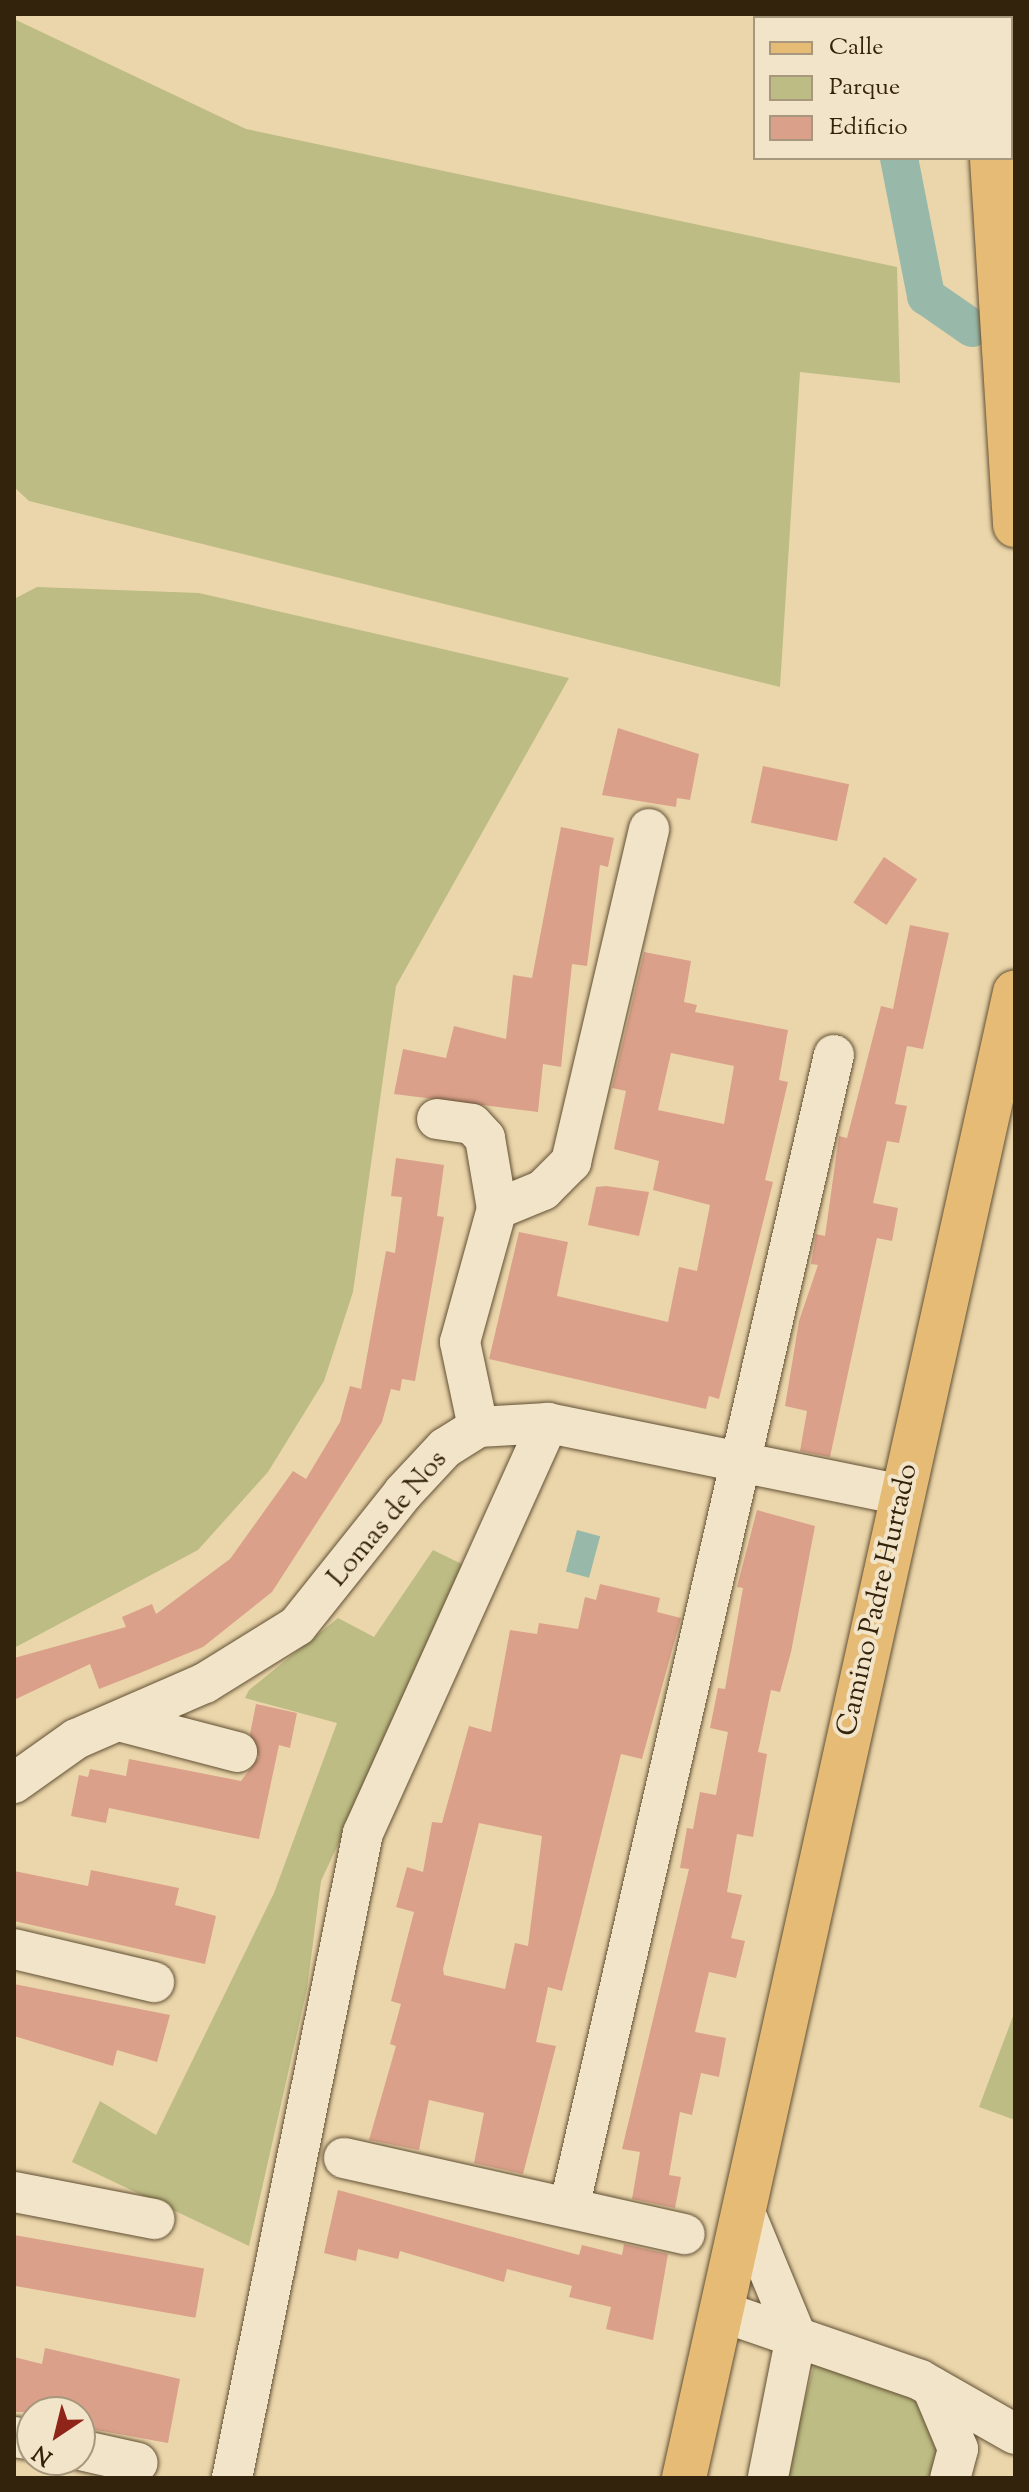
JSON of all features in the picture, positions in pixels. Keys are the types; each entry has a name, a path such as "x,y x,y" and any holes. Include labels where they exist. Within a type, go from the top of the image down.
{"main road":[{"path":"992,160 1015,525"},
{"name":"Camino Padre Hurtado","path":"684,2478 1015,992"}],"street":[{"path":"497,1209 543,1190 571,1162 649,829"},
{"path":"569,2208 744,1465 834,1055"},
{"path":"437,1119 472,1124 485,1138 497,1209 460,1342 478,1427"},
{"path":"232,2478 363,1833 548,1423"},
{"name":"Lomas de Nos","path":"14,1783 76,1739 122,1722 253,1658 297,1626 403,1493 445,1448 478,1427 548,1423 902,1495"},
{"path":"122,1722 237,1752"},
{"path":"14,1949 154,1982"},
{"path":"344,2158 685,2234"},
{"path":"14,2192 154,2219"},
{"path":"743,2208 796,2336 768,2478"},
{"path":"720,2311 932,2387 1015,2434"},
{"path":"932,2387 959,2472"},
{"path":"959,2472 973,2449 1015,2445"},
{"path":"96,2454 138,2463"}],"green space":[{"path":"14,19 246,129 897,267 900,383 800,372 780,687 29,501 14,487"},
{"path":"37,587 199,593 569,678 396,986 353,1292 324,1381 268,1472 198,1550 14,1648 14,599"},
{"path":"433,1550 468,1567 321,1881 307,1989 249,2246 72,2162 100,2101 156,2135 274,1893 337,1723 245,1698 249,1690 338,1618 374,1637"},
{"path":"1015,2011 1015,2120 979,2107"},
{"path":"815,2362 922,2402 941,2441 934,2478 784,2478"}],"shaded area":[{"path":"577,1530 600,1536 589,1578 566,1572"}],"building":[{"path":"618,728 699,754 690,800 677,798 676,807 602,795"},
{"path":"763,766 849,784 837,841 751,823"},
{"path":"561,827 614,838 608,867 600,865 587,966 572,964 561,1067 543,1064 538,1112 394,1094 403,1049 446,1058 454,1026 506,1039 513,975 532,978"},
{"path":"884,857 917,879 886,925 853,903"},
{"path":"910,925 949,933 923,1049 907,1046 895,1104 907,1106 899,1143 887,1141 873,1203 898,1208 892,1241 877,1238 830,1457 800,1451 807,1411 785,1406 799,1321 818,1265 811,1264 816,1234 825,1236 839,1136 847,1138 881,1006 893,1009"},
{"path":"644,952 691,961 684,1002 697,1005 695,1012 788,1030 779,1080 788,1082 765,1180 773,1182 719,1399 709,1396 706,1409 489,1359 519,1232 568,1242 557,1296 668,1322 679,1267 697,1271 710,1205 653,1190 659,1161 614,1149 626,1091 612,1088","holes":["671,1053 734,1066 724,1124 658,1110"]},
{"path":"396,1158 444,1165 437,1216 444,1217 415,1381 402,1379 400,1391 391,1389 382,1422 272,1592 203,1647 99,1689 90,1664 14,1700 14,1658 126,1627 122,1617 152,1604 156,1614 230,1559 293,1471 306,1479 340,1422 350,1386 361,1389 386,1251 395,1253 402,1197 391,1196"},
{"path":"596,1187 649,1192 639,1236 588,1225"},
{"path":"757,1510 815,1526 791,1652 780,1692 771,1690 758,1752 767,1754 753,1837 737,1834 727,1892 742,1895 731,1938 745,1941 736,1978 709,1972 695,2032 726,2038 719,2077 701,2073 692,2115 680,2112 669,2175 681,2177 675,2208 632,2199 640,2152 622,2149 689,1869 680,1868 687,1828 693,1829 700,1792 716,1795 728,1732 710,1728 718,1688 725,1689 743,1588 737,1587"},
{"path":"600,1584 660,1598 657,1612 681,1618 642,1759 621,1754 562,1991 548,1987 536,2042 556,2046 523,2174 474,2163 484,2113 429,2100 419,2150 369,2140 396,2046 390,2044 401,2004 391,2001 414,1912 396,1907 407,1867 423,1872 432,1822 442,1823 469,1726 491,1732 510,1630 537,1634 539,1623 578,1629 585,1597 596,1600","holes":["479,1823 542,1836 528,1946 515,1943 505,1989 444,1975"]},
{"path":"256,1704 297,1713 290,1748 279,1745 259,1839 109,1808 106,1823 71,1816 79,1775 88,1777 90,1769 126,1776 129,1759 241,1781 259,1757 250,1734"},
{"path":"91,1870 179,1888 175,1905 216,1916 205,1964 14,1921 14,1871 88,1886"},
{"path":"14,1984 170,2015 157,2062 117,2050 113,2066 14,2036"},
{"path":"338,2190 579,2255 582,2245 622,2255 624,2244 668,2254 653,2340 606,2329 611,2307 569,2297 572,2286 507,2269 504,2282 400,2251 398,2259 358,2249 356,2261 324,2253"},
{"path":"14,2235 204,2269 195,2318 14,2286"},
{"path":"45,2348 180,2379 168,2443 96,2430 96,2396 16,2396 14,2412 14,2357 42,2364"}],"waterway":[{"path":"899,160 926,296 972,328"}]}
